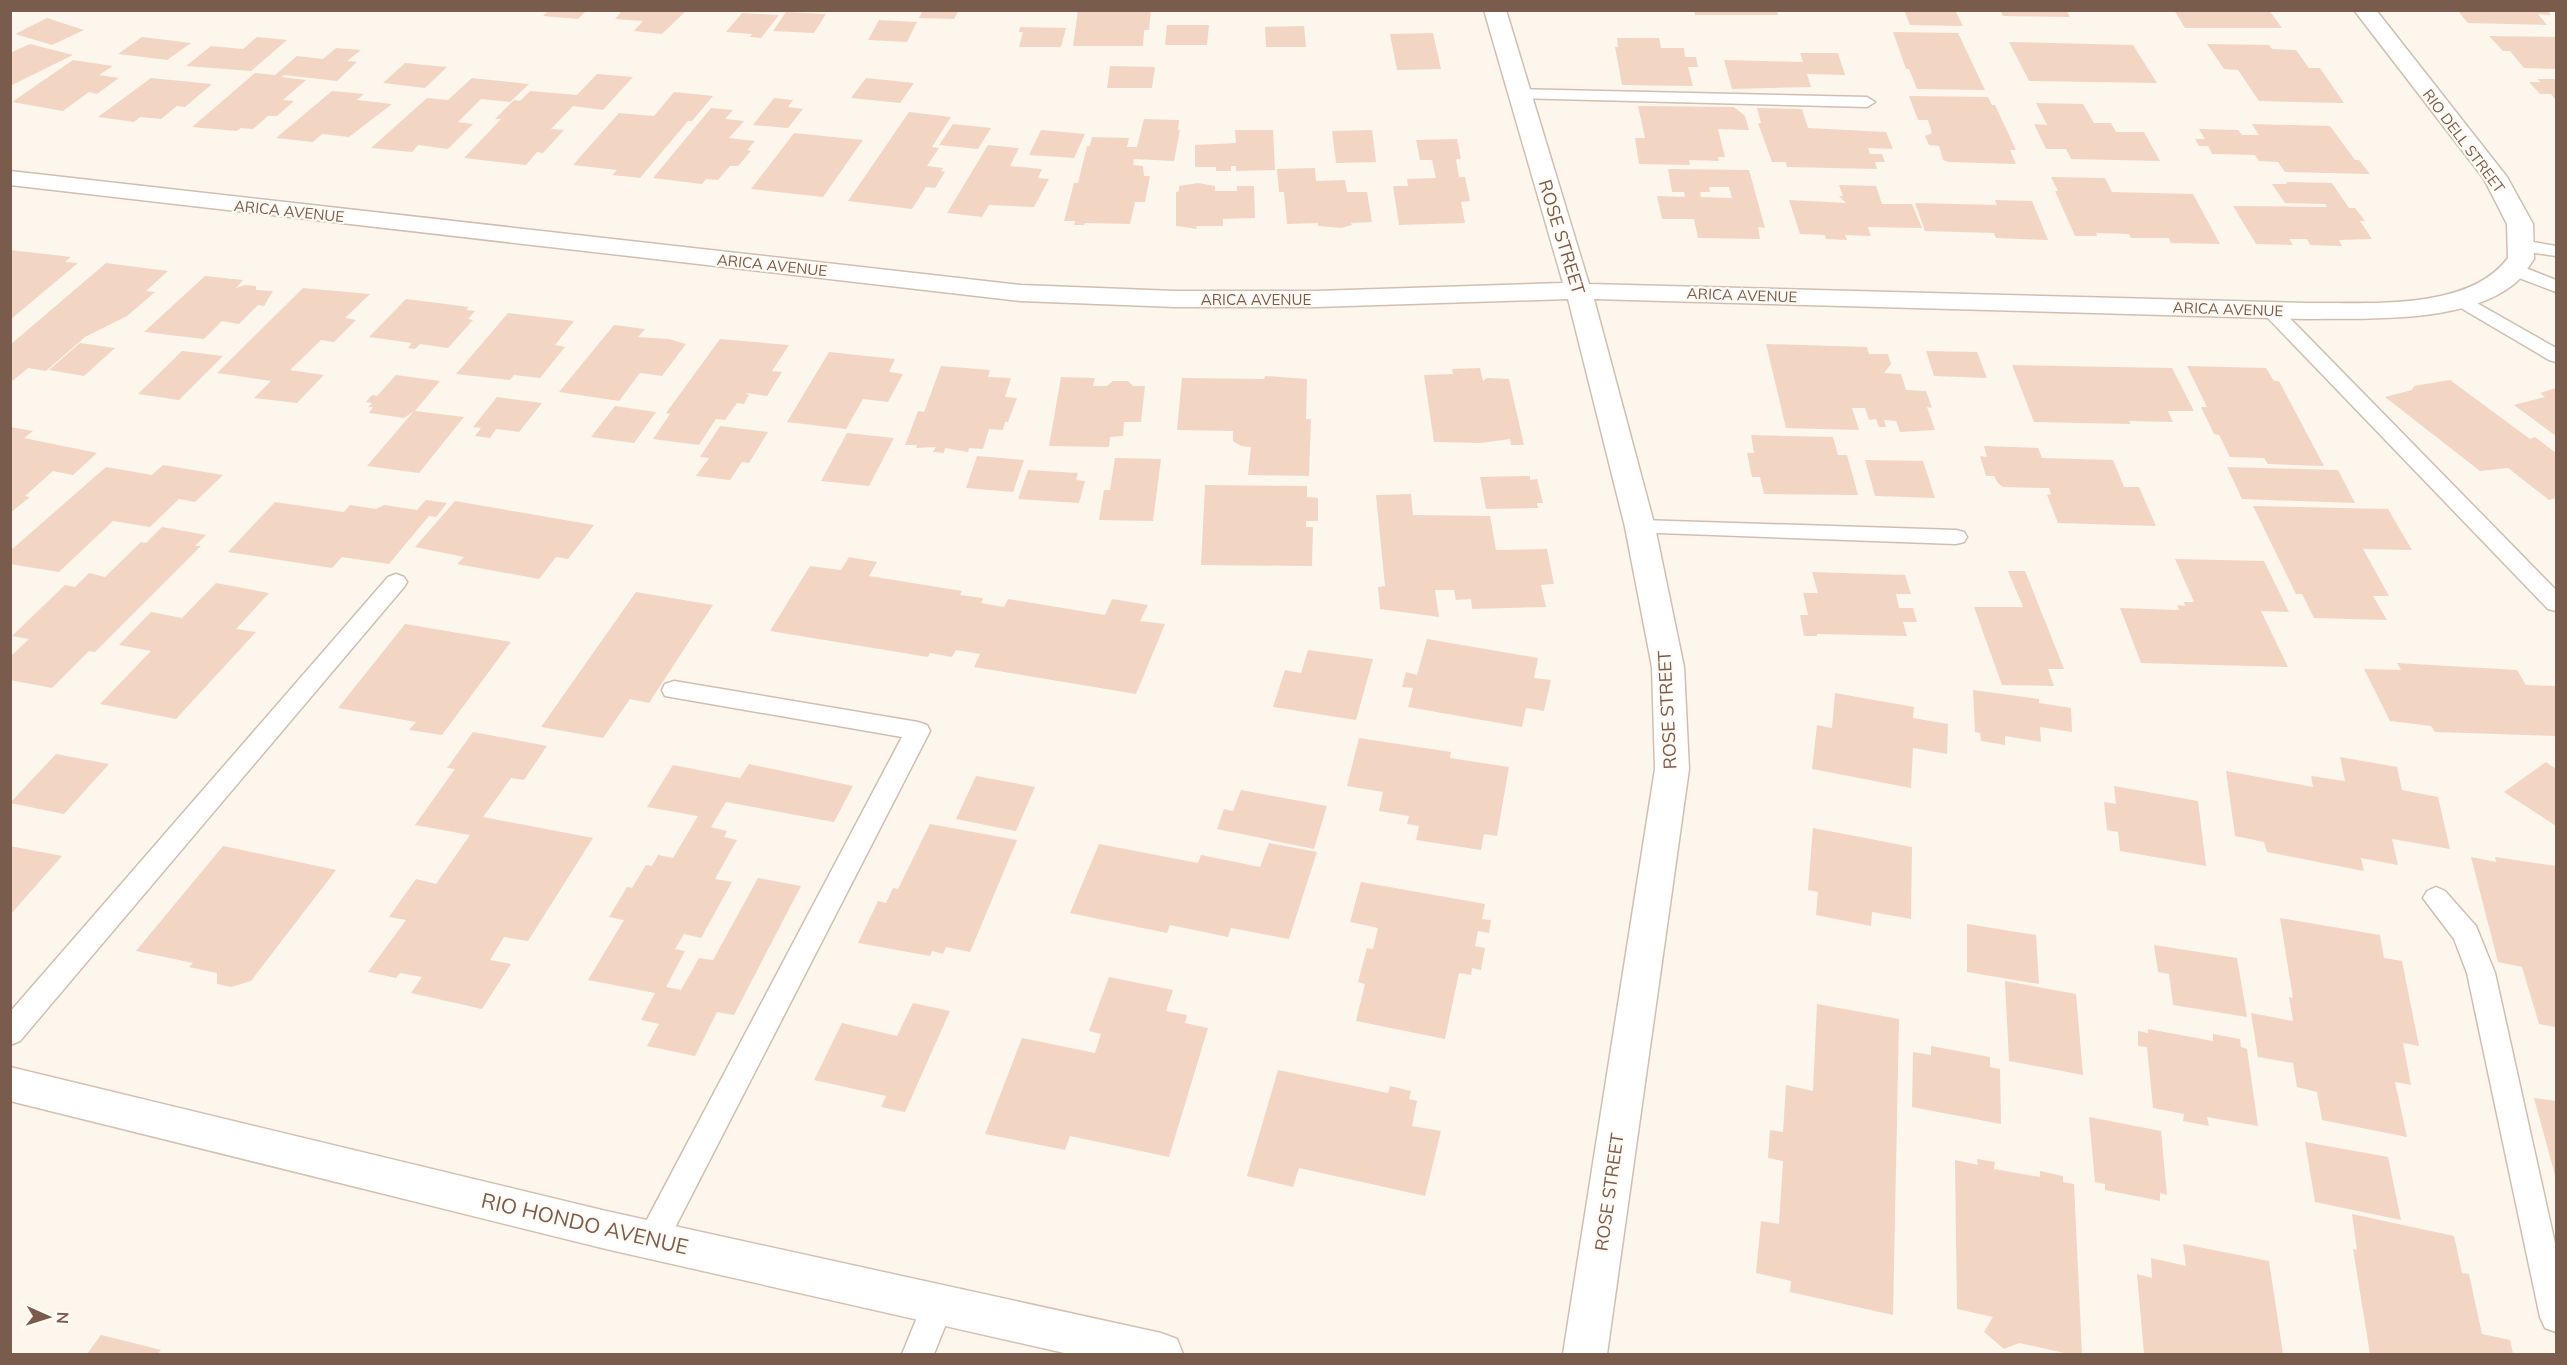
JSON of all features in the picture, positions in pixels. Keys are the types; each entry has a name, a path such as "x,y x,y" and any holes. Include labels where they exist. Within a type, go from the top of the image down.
{"street":[{"name":"ROSE STREET","path":"1495,10 1518,93 1580,292 1640,527 1668,667 1671,769 1585,1354"},
{"name":"RIO DELL STREET","path":"2364,10 2494,177 2520,224 2521,246"},
{"name":"ARICA AVENUE","path":"10,178 1021,293 1175,299 1316,299 1525,291 2271,310 2389,309 2461,300 2508,275"},
{"path":"2508,275 2521,259 2521,246"},
{"name":"RIO HONDO AVENUE","path":"10,1084 653,1239 1161,1354"}],"lane":[{"path":"1518,93 1867,102"},
{"path":"2521,246 2556,251"},
{"path":"2508,275 2556,286"},
{"path":"2461,300 2556,356"},
{"path":"2271,310 2556,603"},
{"path":"1640,527 1956,537"},
{"path":"10,1033 396,582"},
{"path":"653,1239 918,731 674,690"},
{"path":"2436,898 2466,934 2481,973 2556,1317"},
{"path":"918,1354 938,1304"}],"building":[{"path":"549,10 587,10 578,19 543,16"},
{"path":"623,10 687,10 662,34 634,31 643,21 615,19"},
{"path":"923,10 959,10 954,19 919,18"},
{"path":"1078,10 1151,10 1149,30 1144,30 1143,46 1073,46"},
{"path":"1694,10 1777,10 1778,15 1695,15"},
{"path":"1904,10 1955,10 1963,26 1910,25"},
{"path":"2000,10 2066,10 2070,17 2003,16"},
{"path":"2174,10 2269,10 2282,28 2185,28"},
{"path":"2457,10 2547,10 2551,15 2538,14 2547,25 2468,23"},
{"path":"786,12 826,14 814,33 773,31"},
{"path":"742,13 779,15 761,38 750,37 752,34 726,32"},
{"path":"47,18 84,30 52,45 15,34"},
{"path":"879,20 917,22 907,42 868,40"},
{"path":"1167,25 1209,25 1207,45 1165,45"},
{"path":"1304,26 1306,47 1266,47 1265,27"},
{"path":"1020,27 1066,28 1061,47 1019,47 1023,32 1019,32"},
{"path":"1893,32 1958,33 1985,90 1917,89 1909,69 1906,69"},
{"path":"1433,33 1441,69 1397,70 1390,34"},
{"path":"2489,36 2556,37 2556,69 2524,68 2510,51 2503,51"},
{"path":"142,37 191,43 167,60 118,54"},
{"path":"257,37 287,40 251,71 186,66 211,46 243,49"},
{"path":"1617,38 1659,38 1661,48 1684,48 1685,57 1696,57 1698,67 1688,67 1693,86 1622,85 1615,47 1618,47"},
{"path":"2009,42 2133,45 2157,83 2029,81"},
{"path":"30,44 73,55 10,86 10,53"},
{"path":"2207,44 2269,45 2272,49 2296,50 2309,68 2320,68 2344,103 2259,101 2238,70 2224,69"},
{"path":"336,48 361,50 347,61 357,62 337,81 284,75 281,77 306,80 283,100 294,101 277,116 268,116 253,129 241,128 236,131 192,127 255,73 275,75 297,56 323,59"},
{"path":"1800,53 1838,53 1845,75 1807,74 1811,87 1732,89 1724,60 1803,62"},
{"path":"73,60 113,66 99,75 119,78 97,94 89,92 63,111 12,102"},
{"path":"405,63 447,67 425,88 383,83"},
{"path":"1110,66 1155,67 1152,88 1107,88"},
{"path":"597,74 633,77 603,110 573,106 551,129 564,130 543,153 537,152 526,165 464,158 501,119 495,119 514,100 520,101 530,91 577,95"},
{"path":"151,78 212,84 185,107 177,106 161,119 140,117 134,122 98,117"},
{"path":"472,78 529,84 510,102 481,99 458,122 473,124 448,149 418,145 412,152 371,148 427,98 448,100"},
{"path":"866,78 914,83 900,103 851,98"},
{"path":"2537,79 2556,79 2556,101 2551,94 2540,94 2529,82 2541,82"},
{"path":"332,91 364,94 357,100 392,104 349,137 322,134 313,142 276,138"},
{"path":"674,92 713,96 692,121 688,121 640,178 612,175 617,170 573,165 619,113 654,116"},
{"path":"1909,96 1988,97 1992,105 1995,105 2016,150 2010,150 2016,164 1943,160 1939,146 1929,145 1925,136 1932,133 1928,120 1918,120"},
{"path":"774,98 793,100 788,107 803,109 788,128 753,125"},
{"path":"2036,103 2083,104 2094,123 2111,123 2116,132 2144,132 2160,161 2071,159 2066,149 2046,149 2034,124 2047,125"},
{"path":"1638,106 1734,107 1745,116 1749,130 1718,129 1725,157 1718,157 1719,161 1689,160 1690,165 1639,164 1635,138 1645,138"},
{"path":"711,108 733,110 725,119 744,121 729,138 755,141 747,150 751,151 738,166 730,166 718,180 706,179 702,184 653,178"},
{"path":"1757,108 1802,109 1808,128 1886,132 1893,149 1868,148 1870,154 1882,154 1885,162 1875,162 1877,169 1787,167 1786,162 1772,162 1758,123 1761,123"},
{"path":"909,112 951,117 932,147 939,148 927,166 943,168 941,171 945,172 935,188 926,187 912,209 848,201"},
{"path":"1144,119 1179,120 1178,130 1180,130 1174,161 1134,159 1133,165 1143,166 1144,176 1150,176 1145,202 1135,202 1130,224 1085,223 1074,225 1075,221 1064,221 1074,183 1078,183 1087,146 1090,146 1092,137 1129,138 1127,147 1137,147"},
{"path":"953,124 991,128 978,149 939,145"},
{"path":"2252,124 2330,126 2355,160 2359,160 2370,174 2285,172 2278,162 2259,161 2255,155 2212,154 2208,146 2199,146 2195,139 2205,139 2199,129 2238,130 2242,135 2259,135"},
{"path":"1041,130 1085,134 1074,158 1029,155"},
{"path":"1235,130 1273,130 1275,170 1236,171 1236,166 1231,166 1231,171 1216,171 1216,167 1195,167 1195,145 1236,143"},
{"path":"1372,130 1376,162 1336,163 1332,131"},
{"path":"794,133 863,140 823,197 751,189"},
{"path":"1457,139 1461,159 1456,159 1459,177 1465,177 1470,201 1461,202 1465,223 1399,225 1393,186 1408,186 1407,179 1436,178 1432,160 1420,160 1416,140"},
{"path":"988,145 1019,148 1010,166 1042,169 1038,178 1049,179 1034,207 989,205 982,217 947,213"},
{"path":"1315,168 1316,181 1345,180 1347,192 1367,192 1372,222 1351,223 1352,225 1341,228 1318,226 1318,223 1287,224 1284,192 1279,192 1277,169"},
{"path":"1668,169 1749,170 1765,228 1758,227 1760,239 1698,238 1694,219 1662,219 1657,196 1685,197 1684,192 1672,192","holes":["1709,187 1729,187 1732,198 1701,197 1700,192 1710,192"]},
{"path":"2051,177 2105,178 2112,192 2193,194 2220,244 2171,243 2169,238 2131,238 2129,234 2096,233 2097,236 2075,236"},
{"path":"2286,182 2332,183 2349,208 2355,208 2365,221 2360,221 2372,239 2339,240 2342,246 2310,245 2307,239 2289,239 2293,245 2256,244 2233,206 2327,207 2325,204 2285,203 2272,184 2287,184"},
{"path":"1198,183 1215,186 1215,191 1237,191 1237,186 1254,186 1255,218 1223,219 1223,226 1196,226 1197,229 1176,226 1176,192 1179,191 1179,186"},
{"path":"1839,185 1876,186 1882,204 1912,204 1922,228 1868,227 1871,236 1845,235 1847,240 1826,239 1825,235 1800,234 1789,200 1846,203 1839,196 1843,196"},
{"path":"1995,200 2032,201 2048,240 1996,238 1994,233 1925,231 1915,203 1997,205"},
{"path":"10,250 71,257 65,262 78,263 10,320"},
{"path":"106,263 168,271 146,291 155,292 127,316 85,337 46,371 28,368 10,383 10,345"},
{"path":"205,276 243,280 236,288 245,285 256,286 256,290 273,291 264,306 258,305 239,324 222,321 204,339 144,332"},
{"path":"303,288 370,294 345,318 356,320 334,342 321,340 290,370 324,375 297,403 254,398 271,381 217,373"},
{"path":"406,299 469,307 466,310 475,311 468,319 473,320 448,348 420,344 415,349 408,348 412,343 369,337"},
{"path":"508,313 574,321 555,345 565,347 540,378 514,375 510,380 456,374"},
{"path":"614,325 645,329 638,337 669,339 686,344 662,376 640,373 619,401 559,392"},
{"path":"720,339 789,345 772,371 782,372 767,396 745,393 749,395 744,404 737,403 725,420 716,419 699,445 653,439 670,414 666,413"},
{"path":"80,343 115,348 84,376 49,370"},
{"path":"1766,344 1867,347 1869,354 1888,354 1891,364 1884,373 1901,374 1906,390 1926,391 1932,408 1927,407 1935,430 1900,432 1896,421 1884,420 1886,427 1879,427 1876,419 1869,420 1865,408 1852,408 1859,430 1786,428"},
{"path":"182,351 223,356 179,400 138,394"},
{"path":"1926,351 1977,352 1987,378 1934,376"},
{"path":"829,352 895,359 889,372 903,374 888,402 863,399 846,429 787,422"},
{"path":"2012,365 2172,368 2194,411 2168,411 2173,422 2129,421 2131,424 2034,422"},
{"path":"941,366 990,370 988,377 1011,378 1005,397 1017,398 1008,422 1005,422 1003,430 989,429 983,449 969,448 968,452 945,448 944,453 933,452 936,447 916,448 917,445 905,445 918,411 924,412"},
{"path":"2187,366 2266,368 2274,381 2279,381 2324,466 2268,464 2264,458 2230,457 2219,435 2214,434 2201,407 2207,407"},
{"path":"1480,368 1483,381 1487,378 1509,379 1524,445 1511,445 1510,439 1481,443 1434,442 1424,375 1453,374 1452,369"},
{"path":"396,375 440,381 415,411 464,417 419,473 367,466 414,411 404,418 369,413 373,407 368,407 372,403 366,402 372,395 377,396"},
{"path":"1265,376 1307,379 1306,419 1311,419 1309,476 1248,475 1251,447 1241,446 1233,441 1233,431 1177,430 1182,378 1264,379"},
{"path":"1061,377 1095,378 1093,386 1107,386 1113,381 1128,381 1133,386 1145,386 1141,422 1124,422 1123,436 1110,437 1109,447 1049,446"},
{"path":"2450,380 2530,439 2535,437 2556,453 2556,498 2549,500 2508,468 2480,471 2385,397 2412,390 2414,386"},
{"path":"2556,388 2556,436 2514,405 2545,397 2540,393"},
{"path":"497,397 542,403 519,432 496,429 490,438 475,436 481,428 473,427"},
{"path":"615,406 656,412 634,443 591,437"},
{"path":"720,426 768,432 749,463 742,462 730,480 696,476 709,458 700,457"},
{"path":"10,427 33,431 24,438 97,453 73,475 53,471 25,496 30,497 10,513"},
{"path":"847,433 894,438 869,486 821,481"},
{"path":"1751,435 1833,437 1838,455 1847,455 1858,495 1764,494 1760,477 1752,477 1747,453 1754,453"},
{"path":"1984,446 2038,448 2042,458 2113,460 2124,487 2139,487 2156,526 2058,523 2047,495 2051,494 2049,488 2003,487 1994,476 1986,476 1980,456 1987,457"},
{"path":"977,456 1024,460 1013,492 966,488"},
{"path":"1115,458 1161,459 1153,521 1099,520 1104,490 1110,490"},
{"path":"1865,460 1923,461 1935,498 1875,496"},
{"path":"163,465 223,475 195,502 179,499 150,527 113,521 59,572 10,564 10,551 106,467 152,475"},
{"path":"2227,467 2338,470 2355,503 2242,499"},
{"path":"1028,470 1078,473 1076,480 1085,481 1079,503 1018,499"},
{"path":"1530,476 1530,480 1537,479 1543,503 1537,503 1538,508 1486,509 1480,477"},
{"path":"1205,485 1307,486 1307,497 1318,498 1318,521 1306,521 1306,527 1313,527 1312,566 1201,565"},
{"path":"1411,494 1413,515 1490,516 1496,550 1547,549 1554,584 1541,585 1546,607 1472,609 1471,599 1456,600 1454,590 1435,590 1439,617 1380,609 1378,587 1385,586 1376,495"},
{"path":"426,500 447,503 436,517 429,516 389,564 342,557 332,568 228,552 275,502 344,512 350,505 376,509 384,505 417,510"},
{"path":"455,501 594,525 568,559 556,557 539,579 457,564 464,557 415,547"},
{"path":"2253,506 2388,509 2412,550 2363,549 2389,596 2373,596 2387,620 2314,618 2302,594 2296,594"},
{"path":"162,527 206,535 195,546 201,546 95,652 89,651 52,688 10,680 10,657 29,639 12,636 65,585 75,587 89,573 105,577 141,542 146,543"},
{"path":"849,557 877,562 869,576 962,591 960,595 983,598 981,603 1004,607 1008,599 1105,615 1112,599 1148,605 1140,621 1165,624 1136,694 974,667 980,654 956,650 952,657 930,653 928,657 770,631 810,566 841,570"},
{"path":"2175,559 2264,561 2289,612 2261,611 2288,667 2141,663 2120,608 2179,610 2177,605 2185,606 2184,602 2194,602"},
{"path":"2008,571 2025,571 2064,669 2048,669 2054,686 2002,685 1974,607 2023,607"},
{"path":"1812,572 1905,575 1911,594 1896,594 1899,608 1913,608 1917,622 1903,622 1907,636 1817,634 1817,636 1804,636 1800,615 1808,615 1803,593 1818,593"},
{"path":"216,583 269,593 236,629 256,632 176,719 100,704 151,651 119,645 151,612 182,618"},
{"path":"636,592 713,605 649,703 630,699 603,738 541,727"},
{"path":"405,624 511,642 442,735 409,730 416,722 338,708"},
{"path":"1427,639 1538,658 1534,678 1551,680 1544,711 1526,708 1522,727 1408,707 1413,688 1402,687 1406,672 1417,675"},
{"path":"1308,650 1373,659 1356,720 1273,707 1285,670 1301,673"},
{"path":"2397,663 2517,670 2526,685 2556,686 2556,736 2435,732 2431,726 2390,721 2364,669 2401,670"},
{"path":"1973,690 2039,699 2039,703 2071,708 2072,732 2040,727 2041,742 2005,736 2005,745 1981,741 1980,733 1975,732"},
{"path":"1835,693 1914,707 1913,718 1948,724 1947,754 1913,748 1911,788 1812,769 1817,725 1832,728"},
{"path":"473,732 547,746 524,780 511,778 483,817 593,838 528,941 504,937 490,960 511,964 482,1009 411,993 422,977 400,973 396,978 368,972 406,920 389,917 416,879 436,884 470,835 415,825 455,769 447,768"},
{"path":"1359,738 1451,752 1450,758 1509,767 1497,836 1484,834 1481,850 1416,840 1419,826 1407,824 1409,816 1379,811 1383,792 1347,786"},
{"path":"56,754 109,764 64,814 10,803"},
{"path":"2340,757 2397,767 2402,790 2438,797 2450,849 2392,839 2398,865 2361,858 2364,871 2267,852 2264,842 2235,836 2226,771 2313,787 2311,776 2345,781"},
{"path":"2546,762 2556,769 2556,826 2504,792"},
{"path":"749,764 853,786 834,822 726,802 711,827 727,831 724,837 737,840 715,879 732,882 701,938 684,934 675,949 685,951 666,987 681,990 699,958 713,960 758,878 801,886 734,1015 717,1012 695,1056 647,1046 659,1024 641,1020 655,993 588,980 624,920 609,917 627,887 632,888 646,865 652,866 658,855 673,858 698,816 647,807 673,765 740,778"},
{"path":"976,776 1035,787 1016,831 956,819"},
{"path":"2114,786 2198,801 2206,866 2120,851 2118,832 2107,830 2104,802 2116,804"},
{"path":"1241,790 1327,806 1314,849 1217,829 1224,809 1233,811"},
{"path":"930,824 1017,840 970,952 946,947 943,954 932,951 930,956 858,943 878,901 886,903 893,888 898,889"},
{"path":"1813,828 1912,847 1911,919 1872,912 1871,926 1816,915 1818,892 1808,890"},
{"path":"1269,843 1317,852 1289,939 1231,928 1228,937 1170,925 1167,933 1070,913 1099,844 1198,863 1201,855 1260,867"},
{"path":"10,846 62,856 10,915"},
{"path":"223,846 336,870 251,981 231,987 217,984 217,973 189,967 193,963 136,951"},
{"path":"2471,857 2496,862 2495,857 2556,866 2556,1027 2539,1024 2522,967 2498,962"},
{"path":"1361,882 1485,904 1482,919 1491,920 1489,933 1478,931 1475,946 1485,948 1481,970 1472,968 1471,975 1459,973 1445,1039 1356,1021 1365,984 1358,982 1367,948 1373,949 1378,928 1350,922"},
{"path":"2280,918 2380,935 2384,958 2402,961 2419,1046 2403,1043 2411,1085 2395,1082 2407,1137 2322,1120 2317,1092 2297,1087 2293,1063 2258,1057 2251,1013 2293,1021 2289,997 2293,998"},
{"path":"1967,924 2036,935 2039,984 1967,972"},
{"path":"2154,945 2237,958 2247,1017 2173,1005 2169,974 2158,972"},
{"path":"1109,977 1173,990 1166,1011 1187,1015 1185,1023 1208,1028 1169,1157 1070,1136 1065,1150 985,1134 1022,1038 1095,1053 1101,1034 1089,1031"},
{"path":"2005,981 2076,994 2083,1075 2009,1061"},
{"path":"913,1003 950,1011 905,1112 881,1107 886,1096 814,1080 842,1023 897,1036"},
{"path":"1817,1004 1899,1019 1893,1315 1790,1292 1791,1281 1756,1273 1761,1221 1779,1224 1783,1161 1768,1158 1770,1130 1783,1132 1786,1085 1813,1091"},
{"path":"2148,1029 2213,1041 2213,1034 2240,1039 2241,1047 2247,1049 2258,1126 2207,1117 2209,1126 2183,1121 2184,1114 2153,1108 2147,1047 2138,1046 2138,1031 2148,1033"},
{"path":"1931,1046 1990,1057 1990,1067 2000,1069 2001,1124 1912,1107 1913,1052 1931,1055"},
{"path":"1278,1070 1388,1093 1390,1086 1411,1091 1409,1099 1417,1101 1412,1126 1441,1131 1425,1196 1299,1168 1293,1187 1247,1176"},
{"path":"2534,1098 2556,1101 2556,1179"},
{"path":"2089,1117 2161,1131 2167,1195 2160,1193 2160,1201 2105,1190 2105,1184 2095,1182"},
{"path":"2305,1142 2388,1157 2401,1220 2315,1202"},
{"path":"1977,1159 1995,1162 1994,1169 2040,1177 2040,1171 2063,1176 2063,1182 2074,1184 2082,1354 2069,1354 2019,1343 2004,1349 1984,1332 1993,1317 1957,1309 1955,1160 1978,1165"},
{"path":"2352,1214 2454,1236 2462,1273 2469,1274 2482,1334 2510,1340 2513,1354 2370,1354 2353,1249 2357,1250"},
{"path":"2183,1244 2269,1261 2283,1354 2144,1354 2137,1274 2152,1278 2151,1258 2186,1266"},
{"path":"101,1335 161,1350 158,1354 87,1354"}]}
